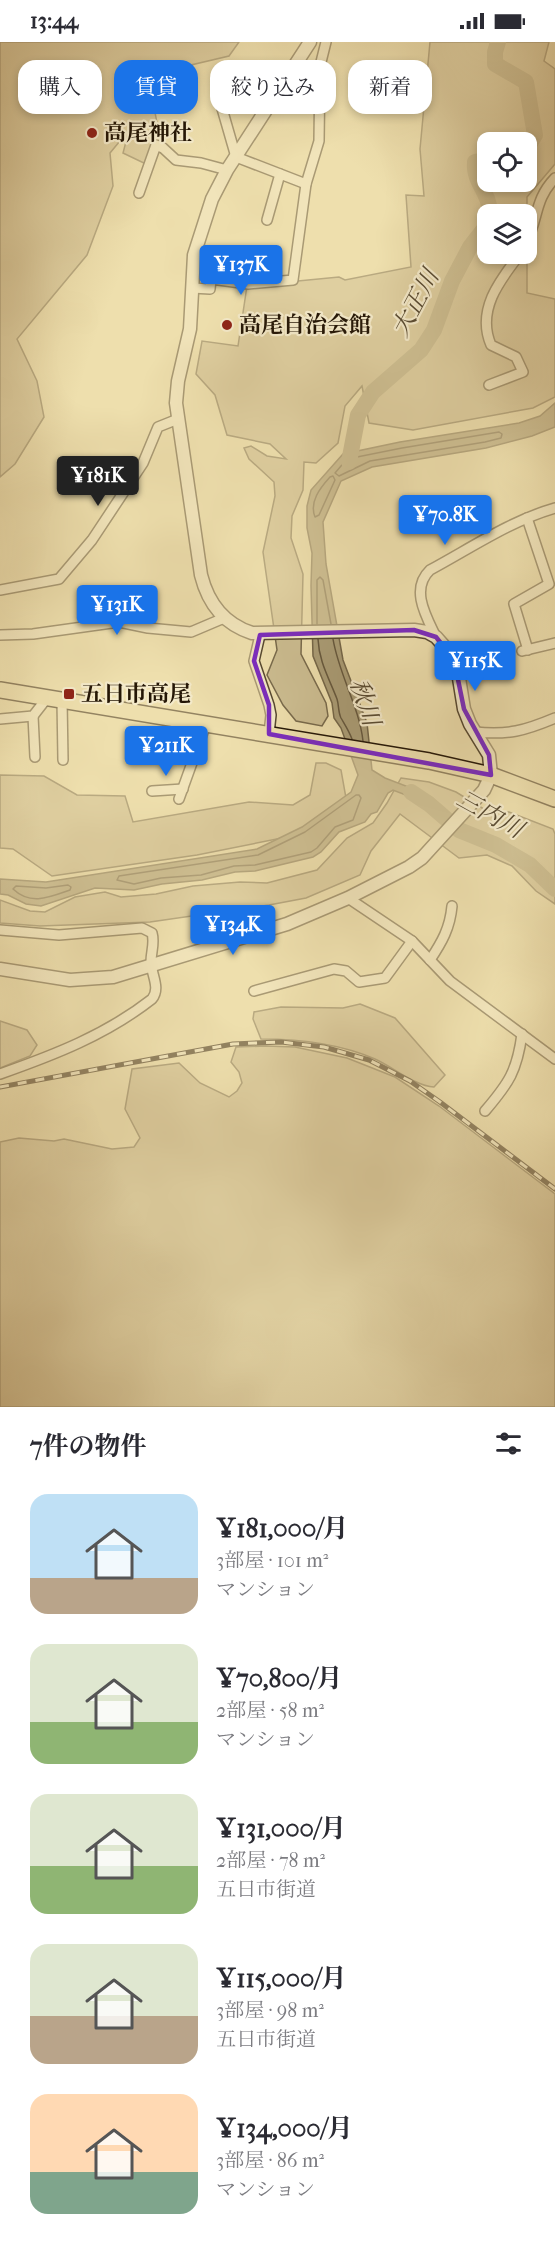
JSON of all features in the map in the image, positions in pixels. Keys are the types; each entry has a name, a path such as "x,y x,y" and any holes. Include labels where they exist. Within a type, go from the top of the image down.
{"main road":[{"path":"0,690 429,761 491,775 555,799"}],"street":[{"path":"0,969 64,980 108,978 287,924 348,898 409,867 437,843 487,787 491,775 489,755 464,709 454,660 436,637 427,632 414,630 260,635 243,630 224,618 209,598 201,575 178,419 177,392 189,336 196,246 214,195 227,170 310,42"},
{"path":"192,288 210,289 210,279 248,284 293,280 306,184 319,141 320,66 326,42"},
{"path":"224,114 236,157"},
{"path":"139,193 156,145 176,160 201,163 227,170"},
{"path":"236,157 306,184"},
{"path":"267,220 280,174"},
{"path":"537,210 544,190 555,178"},
{"path":"489,385 523,372 516,357 491,345 486,332 489,305 495,289 513,264"},
{"path":"0,590 59,579 66,573 92,540 143,463 158,426 178,419"},
{"path":"436,637 424,612 420,592 424,576 430,570 476,543 527,518 555,508"},
{"path":"527,518 549,585 514,604 525,651 555,644"},
{"path":"0,635 33,634 118,622 148,628 191,632 224,618"},
{"path":"260,635 254,661 269,705 271,715 269,734"},
{"path":"0,719 33,716 54,699"},
{"path":"54,699 63,760"},
{"path":"33,716 35,758"},
{"path":"475,732 504,734 520,731 555,718"},
{"path":"179,799 206,724"},
{"path":"152,791 183,789"},
{"path":"348,898 412,941 450,981 555,1059"},
{"path":"430,960 446,934 451,922 453,906"},
{"path":"0,930 59,935 142,928 152,933 154,941 151,965 155,979 155,995 146,1004 86,1041 0,1074"},
{"path":"254,990 334,969 346,971 359,982 385,978 412,941"},
{"path":"485,1111 509,1081 518,1061 522,1034"}],"highlighted area":[{"path":"414,630 436,637 454,660 464,709 489,755 491,775 269,734 269,705 254,661 260,635"}],"shaded area":[{"path":"0,42 239,42 229,56 198,63 198,60 114,60 114,114 155,114 160,139 150,166 123,153 129,130 110,153 113,186 87,255 17,339 37,381 44,417 15,464 0,477"},
{"path":"430,42 549,42 544,61 555,69 555,164 537,185 537,132 477,132 477,192 531,192 527,197 527,204 477,204 477,264 527,264 527,293 555,299 555,397 533,408 413,430 369,423 362,386 345,406 338,443 316,463 304,462 303,490 292,516 291,538 303,574 301,654 326,703 328,716 322,726 296,721 283,705 267,675 277,650 263,552 275,496 274,482 249,459 244,448 251,446 267,456 286,459 270,444 227,435 215,395 196,374 202,341 238,346 247,286 339,277 345,280 411,267 406,195 424,196 420,149 423,114 432,114 432,60 428,60"},
{"path":"316,763 326,763 341,770 346,798 297,835 197,855 52,876 13,849 0,848 0,775 44,776 77,795 125,796 133,822 249,802 293,805 310,795"},
{"path":"401,778 429,782 456,792 487,811 509,812 553,829 555,834 555,904 536,891 512,866 487,855 459,858 400,814 371,851 360,875 306,898 150,922 40,926 0,923 0,900 30,911 45,912 75,897 105,892 121,897 156,894 193,886 240,882 267,883 317,870 347,838 373,823"},
{"path":"360,1004 395,1018 445,1075 434,1087 412,1080 375,1059 347,1049 304,1041 261,1039 253,1019 254,1012 281,1007 343,1008"},
{"path":"0,1021 27,1030 37,1045 30,1056 0,1068"},
{"path":"236,1047 295,1047 347,1058 395,1077 439,1106 555,1194 555,1407 0,1407 0,1142 19,1138 54,1141 64,1139 112,1149 134,1147 140,1138 125,1109 132,1069 179,1063 200,1083 229,1097 242,1083 239,1072 231,1062"}],"water":[{"path":"555,403 555,427 532,436 486,448 372,467 341,481 323,522 326,564 343,660 367,723 372,770 385,778 419,791 429,804 393,790 388,793 377,812 371,814 365,822 339,832 321,852 313,857 255,871 235,872 202,880 162,884 134,890 95,888 41,906 26,904 8,895 0,894 0,879 46,882 257,849 302,827 351,792 358,775 341,728 334,718 332,703 313,656 312,553 307,528 307,506 311,490 343,454 400,442 519,423 540,416"}],"waterway":[{"name":"大正川","path":"498,42 495,64 526,82 534,132"},
{"name":"大正川","path":"477,162 475,162 477,178"},
{"name":"大正川","path":"483,192 488,204"},
{"name":"大正川","path":"349,462 358,415 373,392 421,350 434,330 452,281 477,238"},
{"name":"三内川","path":"411,792 459,830 496,845 530,865 555,889"}],"railway":[{"path":"0,1087 233,1044 281,1042 324,1047 369,1060 410,1081 555,1189"}],"place":[{"name":"高尾神社","path":"92,133"},
{"name":"高尾自治会館","path":"227,325"},
{"name":"五日市高尾","path":"69,694"}],"water label":[{"name":"秋川","path":"365,702"}]}
